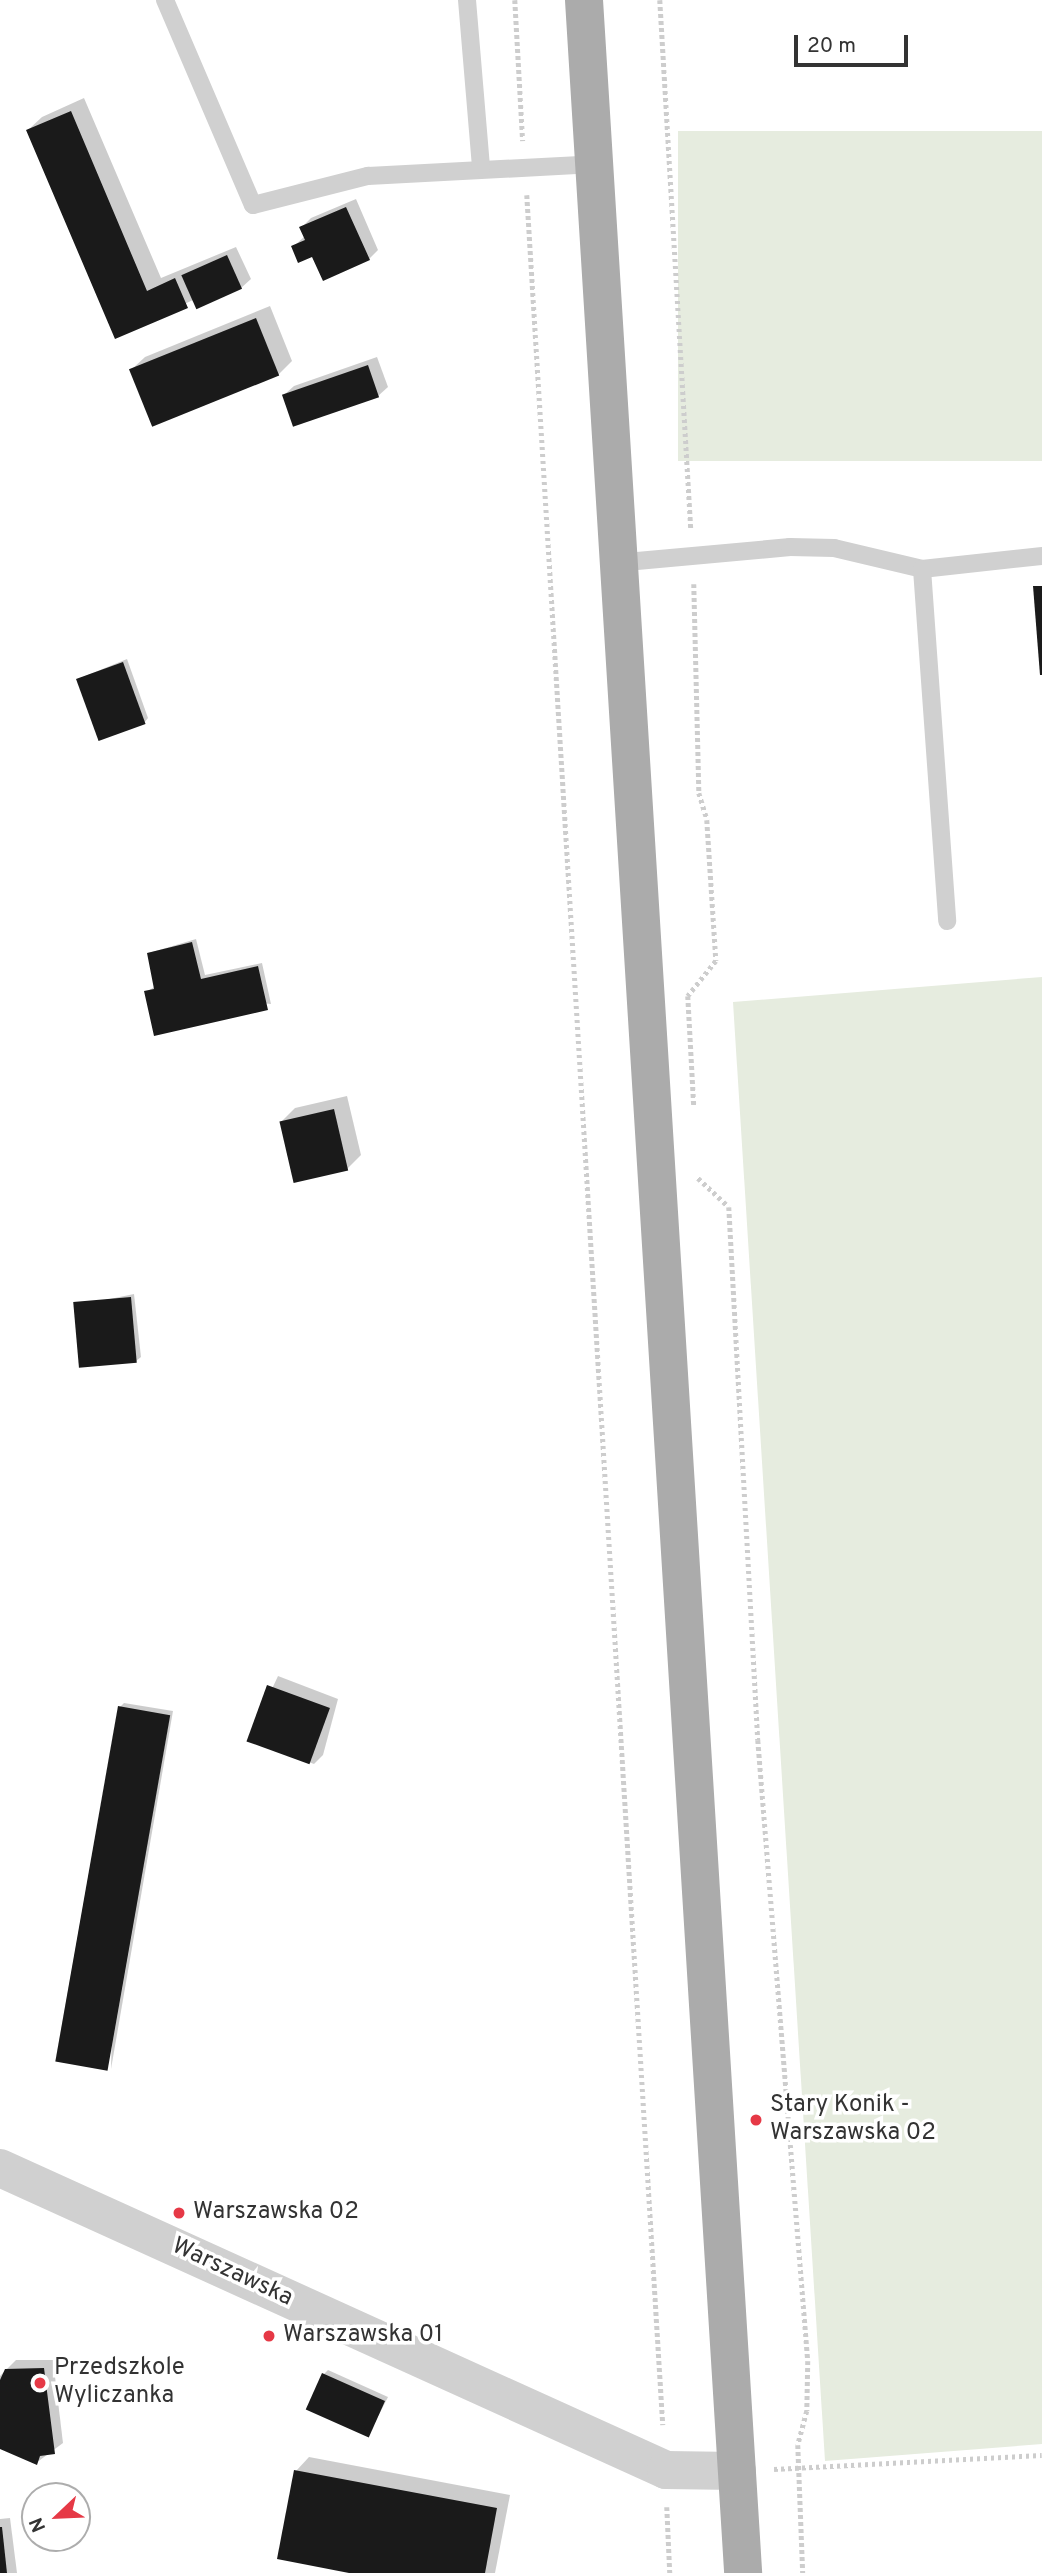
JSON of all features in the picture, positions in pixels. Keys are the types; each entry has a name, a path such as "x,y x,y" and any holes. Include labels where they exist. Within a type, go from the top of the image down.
{"main road":[{"path":"584,0 615,563 743,2573"}],"street":[{"name":"Warszawska","path":"0,2168 666,2470 737,2471"}],"lane":[{"path":"165,0 253,205 368,176 525,164 595,164"},
{"path":"467,0 481,167"},
{"path":"615,563 692,555 835,548 922,569 1042,556"},
{"path":"922,569 947,921"}],"path":[{"path":"515,0 666,2470 670,2573"},
{"path":"660,0 692,555 699,793 707,820 716,961 688,996 695,1114"},
{"path":"698,1167 699,1180 729,1207 758,1740 808,2361 798,2468 803,2573"},
{"path":"737,2471 1042,2455"}],"shaded area":[{"path":"678,131 1042,131 1042,461 678,461"},
{"path":"1042,977 1042,2444 825,2461 733,1002"}],"building":[{"path":"71,111 147,291 175,278 188,308 115,339 26,130"},
{"path":"346,207 370,260 323,281 312,257 298,263 291,246 305,240 299,227"},
{"path":"227,255 242,289 196,309 181,275"},
{"path":"256,318 279,375 152,427 129,369"},
{"path":"368,365 379,397 293,427 282,395"},
{"path":"1033,586 1042,586 1042,675 1040,675"},
{"path":"123,662 146,724 99,741 76,679"},
{"path":"192,942 201,979 258,966 268,1010 154,1036 144,991 154,989 147,953"},
{"path":"334,1109 348,1170 294,1183 279,1122"},
{"path":"131,1297 137,1363 79,1368 73,1302"},
{"path":"267,1685 330,1708 309,1764 246,1741"},
{"path":"118,1706 170,1715 108,2071 55,2062"},
{"path":"44,2368 55,2454 40,2456 37,2465 0,2449 0,2380 5,2369"},
{"path":"322,2373 385,2401 369,2438 306,2410"},
{"path":"294,2470 497,2508 485,2573 349,2573 277,2559"},
{"path":"2,2527 7,2573 0,2573"}],"place":[{"name":"Stary Konik - Warszawska 02","path":"756,2120"},
{"name":"Warszawska 02","path":"179,2213"},
{"name":"Warszawska 01","path":"269,2336"},
{"name":"Przedszkole Wyliczanka","path":"40,2383"}]}
